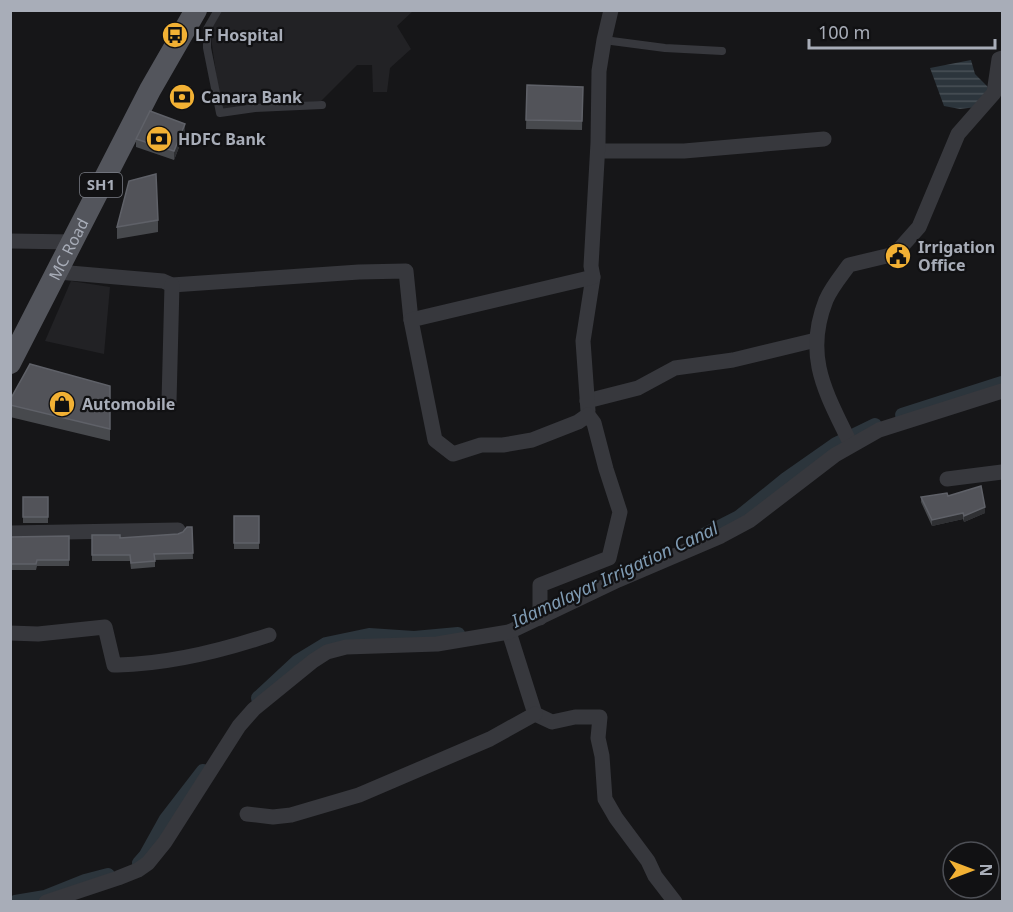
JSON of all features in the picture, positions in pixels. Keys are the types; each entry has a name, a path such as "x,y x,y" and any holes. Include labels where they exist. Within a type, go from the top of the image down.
{"main road":[{"name":"MC Road","path":"10,363 150,90 196,10"}],"street":[{"path":"540,618 540,585 609,558 620,512 588,408 583,341 593,277 591,266 598,151 599,71 611,10"},
{"path":"851,446 819,376 816,340 827,300 849,265 895,254 919,227 958,134 994,93 999,59 1002,58"},
{"path":"598,151 684,151 824,139"},
{"path":"10,242 74,242"},
{"path":"58,272 163,281 172,285 358,272 406,271 411,320 435,440 453,454 481,445 504,445 532,440 578,422 588,408 638,388 675,369 732,360 816,340"},
{"path":"411,320 593,277"},
{"path":"169,402 172,285"},
{"path":"46,902 118,878 138,870 148,862 165,842 246,718 279,688 327,652 346,647 437,644 509,632 618,580 721,536 748,521 851,446 879,430 1002,391"},
{"path":"947,479 1002,472"},
{"path":"10,533 178,530"},
{"path":"10,633 38,634 105,627 114,665 166,660 213,652 269,635"},
{"path":"509,632 535,714 552,722 575,717 600,717 598,738 602,756 605,799 648,861 655,876 675,902"},
{"path":"247,814 273,817 291,815 359,795 489,739 535,714"}],"lane":[{"path":"218,10 207,29 207,48 220,113 255,108 322,105"},
{"path":"604,40 665,48 722,51"}],"shaded area":[{"path":"221,11 413,11 397,26 411,49 390,68 387,92 373,92 372,65 357,65 321,101 221,110 210,30"},
{"path":"971,60 975,74 989,88 976,107 960,109 944,106 930,68"},
{"path":"71,281 110,287 104,354 45,341"}],"building":[{"path":"527,85 583,87 582,121 526,120"},
{"name":"HDFC Bank","path":"150,111 185,124 174,151 136,139"},
{"path":"156,174 158,220 117,227 129,181"},
{"name":"Automobile","path":"30,364 110,386 110,429 10,405 10,400"},
{"path":"981,486 985,507 964,516 963,513 932,520 921,497 947,493 948,496"},
{"path":"23,497 48,497 48,517 23,517"},
{"path":"234,516 259,516 259,543 234,543"},
{"path":"187,527 192,527 193,553 154,554 155,561 131,563 130,555 92,555 92,535 120,535 120,538 178,534"},
{"path":"69,536 69,560 37,560 36,564 10,564 10,537"}],"waterway":[{"name":"Idamalayar Irrigation Canal","path":"902,415 1002,383"},
{"name":"Idamalayar Irrigation Canal","path":"692,541 739,517 786,479 836,444 875,425"},
{"name":"Idamalayar Irrigation Canal","path":"258,698 298,661 326,644 369,635 414,638 458,634"},
{"name":"Idamalayar Irrigation Canal","path":"139,863 166,819 203,771"},
{"name":"Idamalayar Irrigation Canal","path":"15,902 45,897 85,881 108,875"}],"place":[{"name":"LF Hospital","path":"175,35"},
{"name":"Canara Bank","path":"182,97"},
{"name":"HDFC Bank","path":"159,139"},
{"name":"Irrigation Office","path":"898,256"},
{"name":"Automobile","path":"62,404"}]}
